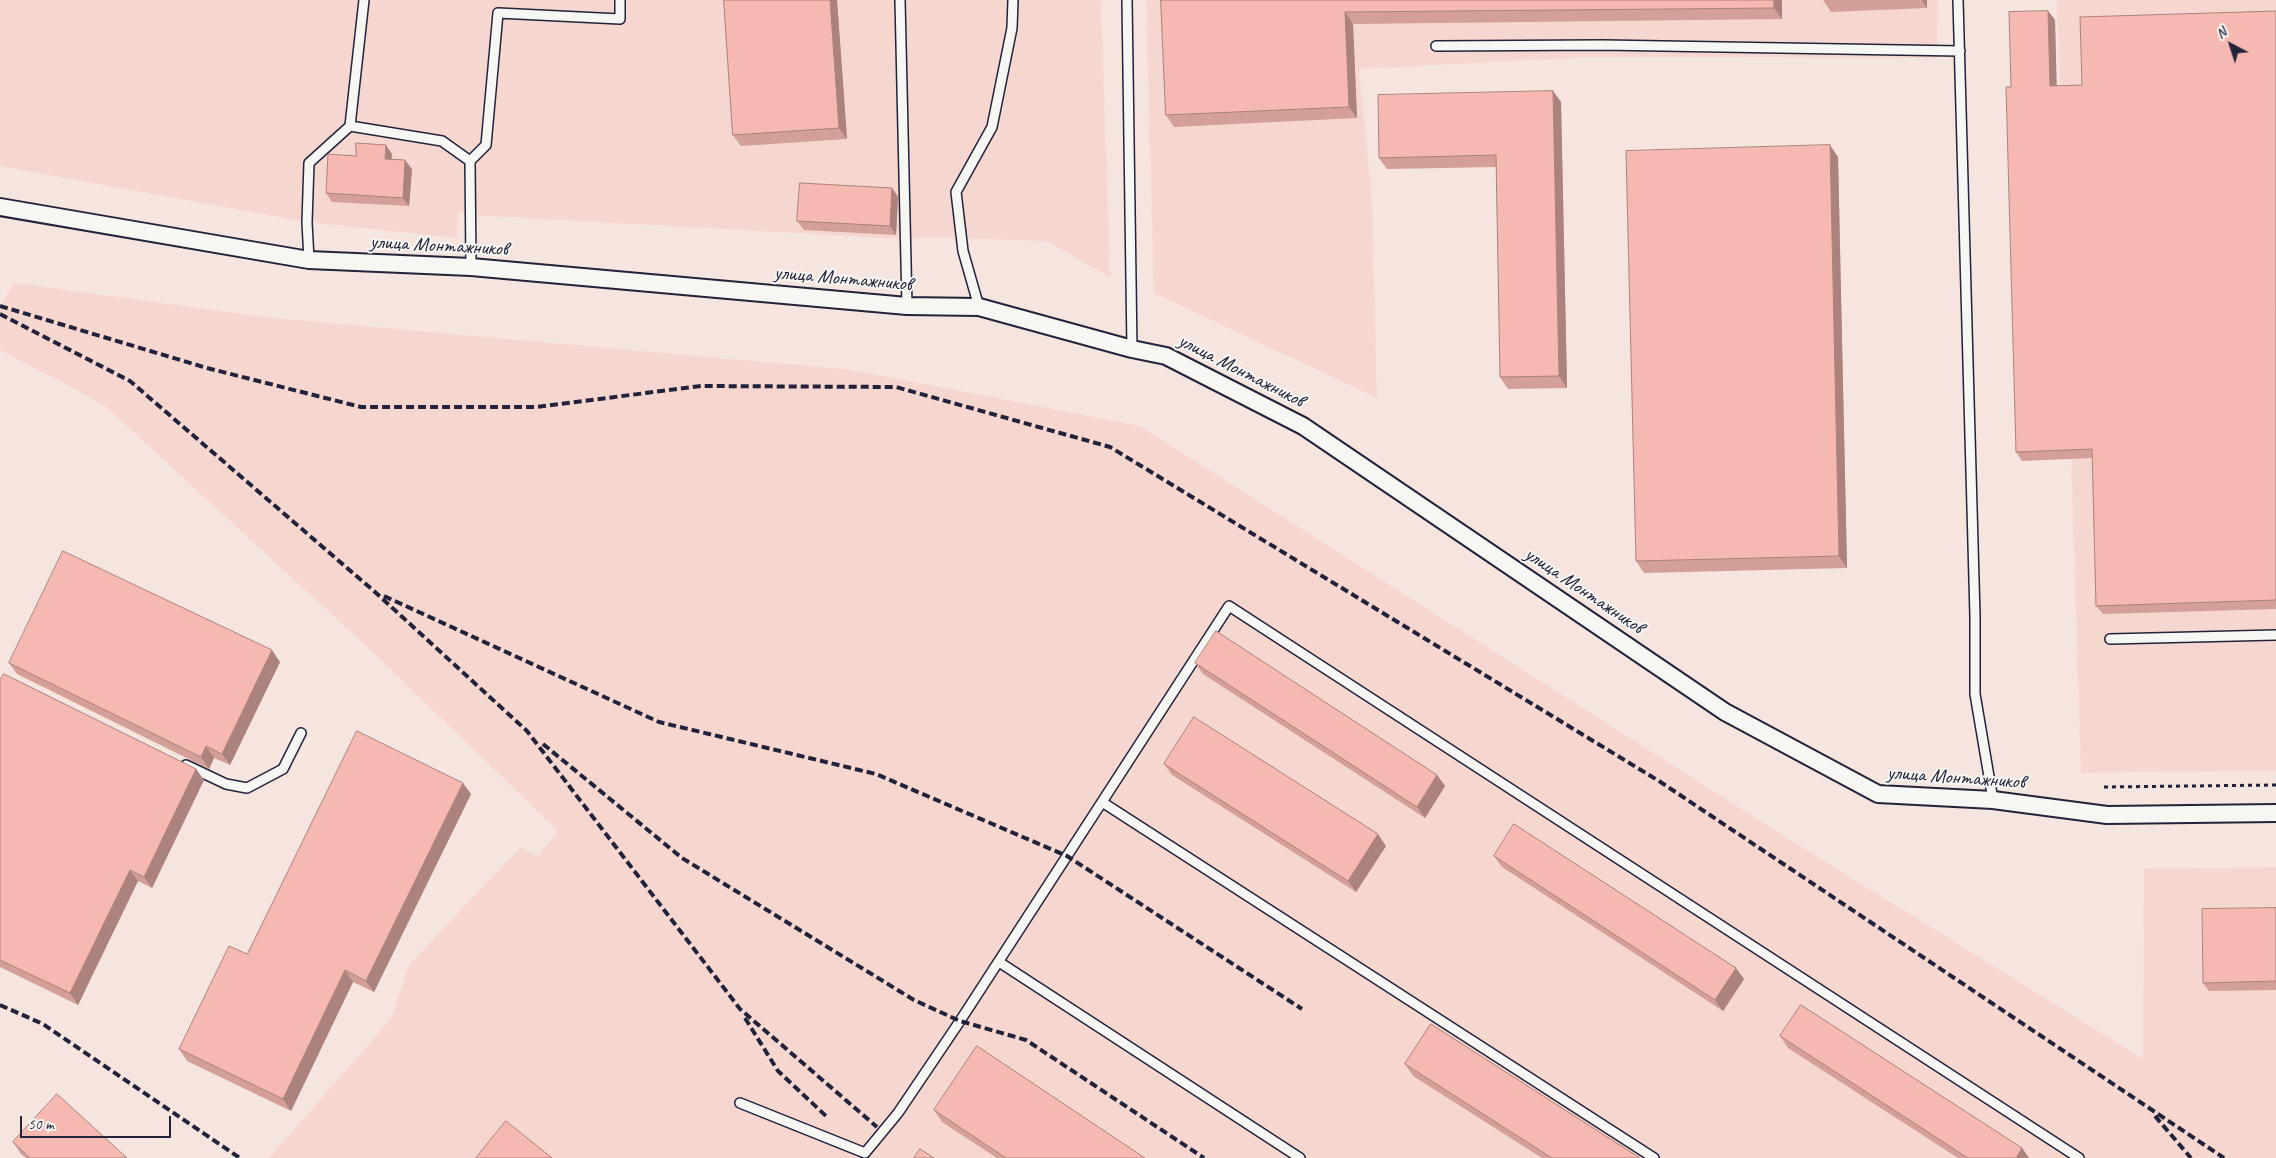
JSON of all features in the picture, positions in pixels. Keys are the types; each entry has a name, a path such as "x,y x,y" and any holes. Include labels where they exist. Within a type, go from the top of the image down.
{"street":[{"name":"улица Монтажников","path":"0,207 309,260 471,267 907,306 979,307 1132,349 1166,356 1303,426 1725,712 1878,794 1993,800 2107,815 2276,813"}],"lane":[{"path":"309,260 307,222 309,163 350,126 364,0"},
{"path":"471,267 470,161 486,145 498,14 620,19 620,0"},
{"path":"900,0 907,306"},
{"path":"979,307 963,251 956,192 992,127 1012,28 1013,0"},
{"path":"1127,0 1132,349"},
{"path":"1958,0 1975,616 1975,694 1993,800"},
{"path":"1436,46 1603,45 1960,51"},
{"path":"350,126 442,141 470,161"},
{"path":"740,1103 865,1153 898,1114 999,962 1229,606 2079,1158"},
{"path":"2110,638 2276,635"},
{"path":"174,758 226,784 247,788 283,769 301,733"},
{"path":"1102,802 1654,1158"},
{"path":"999,962 1300,1158"}],"path":[{"path":"2104,787 2276,784"}],"shaded area":[{"path":"0,0 1101,0 1110,277 1046,241 931,237 905,239 470,215 458,212 457,238 307,222 0,166"},
{"path":"1146,0 1938,0 1937,58 1586,57 1359,69 1372,200 1377,398 1154,293"},
{"path":"2057,0 2276,0 2276,770 2081,773"},
{"path":"15,283 263,317 852,370 1140,426 1768,826 2143,1059 2144,869 2276,867 2276,1158 269,1158 391,1019 409,965 521,847 537,857 558,831 377,656 103,404 0,350 0,306"}],"building":[{"path":"724,0 830,0 839,128 733,135"},
{"path":"1161,0 1774,0 1774,8 1345,12 1349,107 1166,115"},
{"path":"2048,11 2050,86 2082,85 2080,17 2276,11 2276,600 2096,606 2092,449 2016,452 2006,87 2011,87 2009,12"},
{"path":"1553,91 1559,376 1500,377 1496,155 1379,158 1378,95"},
{"path":"356,143 386,145 385,159 405,160 403,198 326,193 328,154 356,156"},
{"path":"1830,145 1839,556 1636,561 1626,151"},
{"path":"800,183 892,188 890,226 797,221"},
{"path":"63,551 272,650 222,754 206,746 201,757 9,663"},
{"path":"1216,631 1437,775 1417,807 1195,663"},
{"path":"4,674 196,769 144,877 130,870 70,993 0,960 0,680"},
{"path":"1194,717 1378,834 1348,881 1164,764"},
{"path":"357,731 463,783 366,981 345,970 283,1099 179,1049 229,946 247,954"},
{"path":"1514,824 1736,968 1715,1000 1494,856"},
{"path":"2276,908 2276,981 2203,983 2202,909"},
{"path":"1801,1005 2022,1148 2016,1158 1968,1158 1780,1036"},
{"path":"1431,1024 1640,1158 1552,1158 1405,1064"},
{"path":"977,1046 1145,1158 1006,1158 934,1110"},
{"path":"57,1094 127,1158 30,1158 13,1142"},
{"path":"506,1121 552,1158 476,1158"},
{"path":"920,1149 934,1158 914,1158"}],"railway":[{"path":"0,306 207,368 361,407 536,407 701,386 896,387 1110,447 1659,781 2224,1158"},
{"path":"0,314 130,381 375,592 527,731 740,1009 877,1127"},
{"path":"384,596 659,722 876,774 1067,856 1302,1009"},
{"path":"543,744 682,858 914,1000 960,1021 1026,1040 1204,1158"},
{"path":"0,1005 43,1024 240,1158"},
{"path":"745,1018 778,1071 826,1116"},
{"path":"2155,1116 2191,1158"}]}
